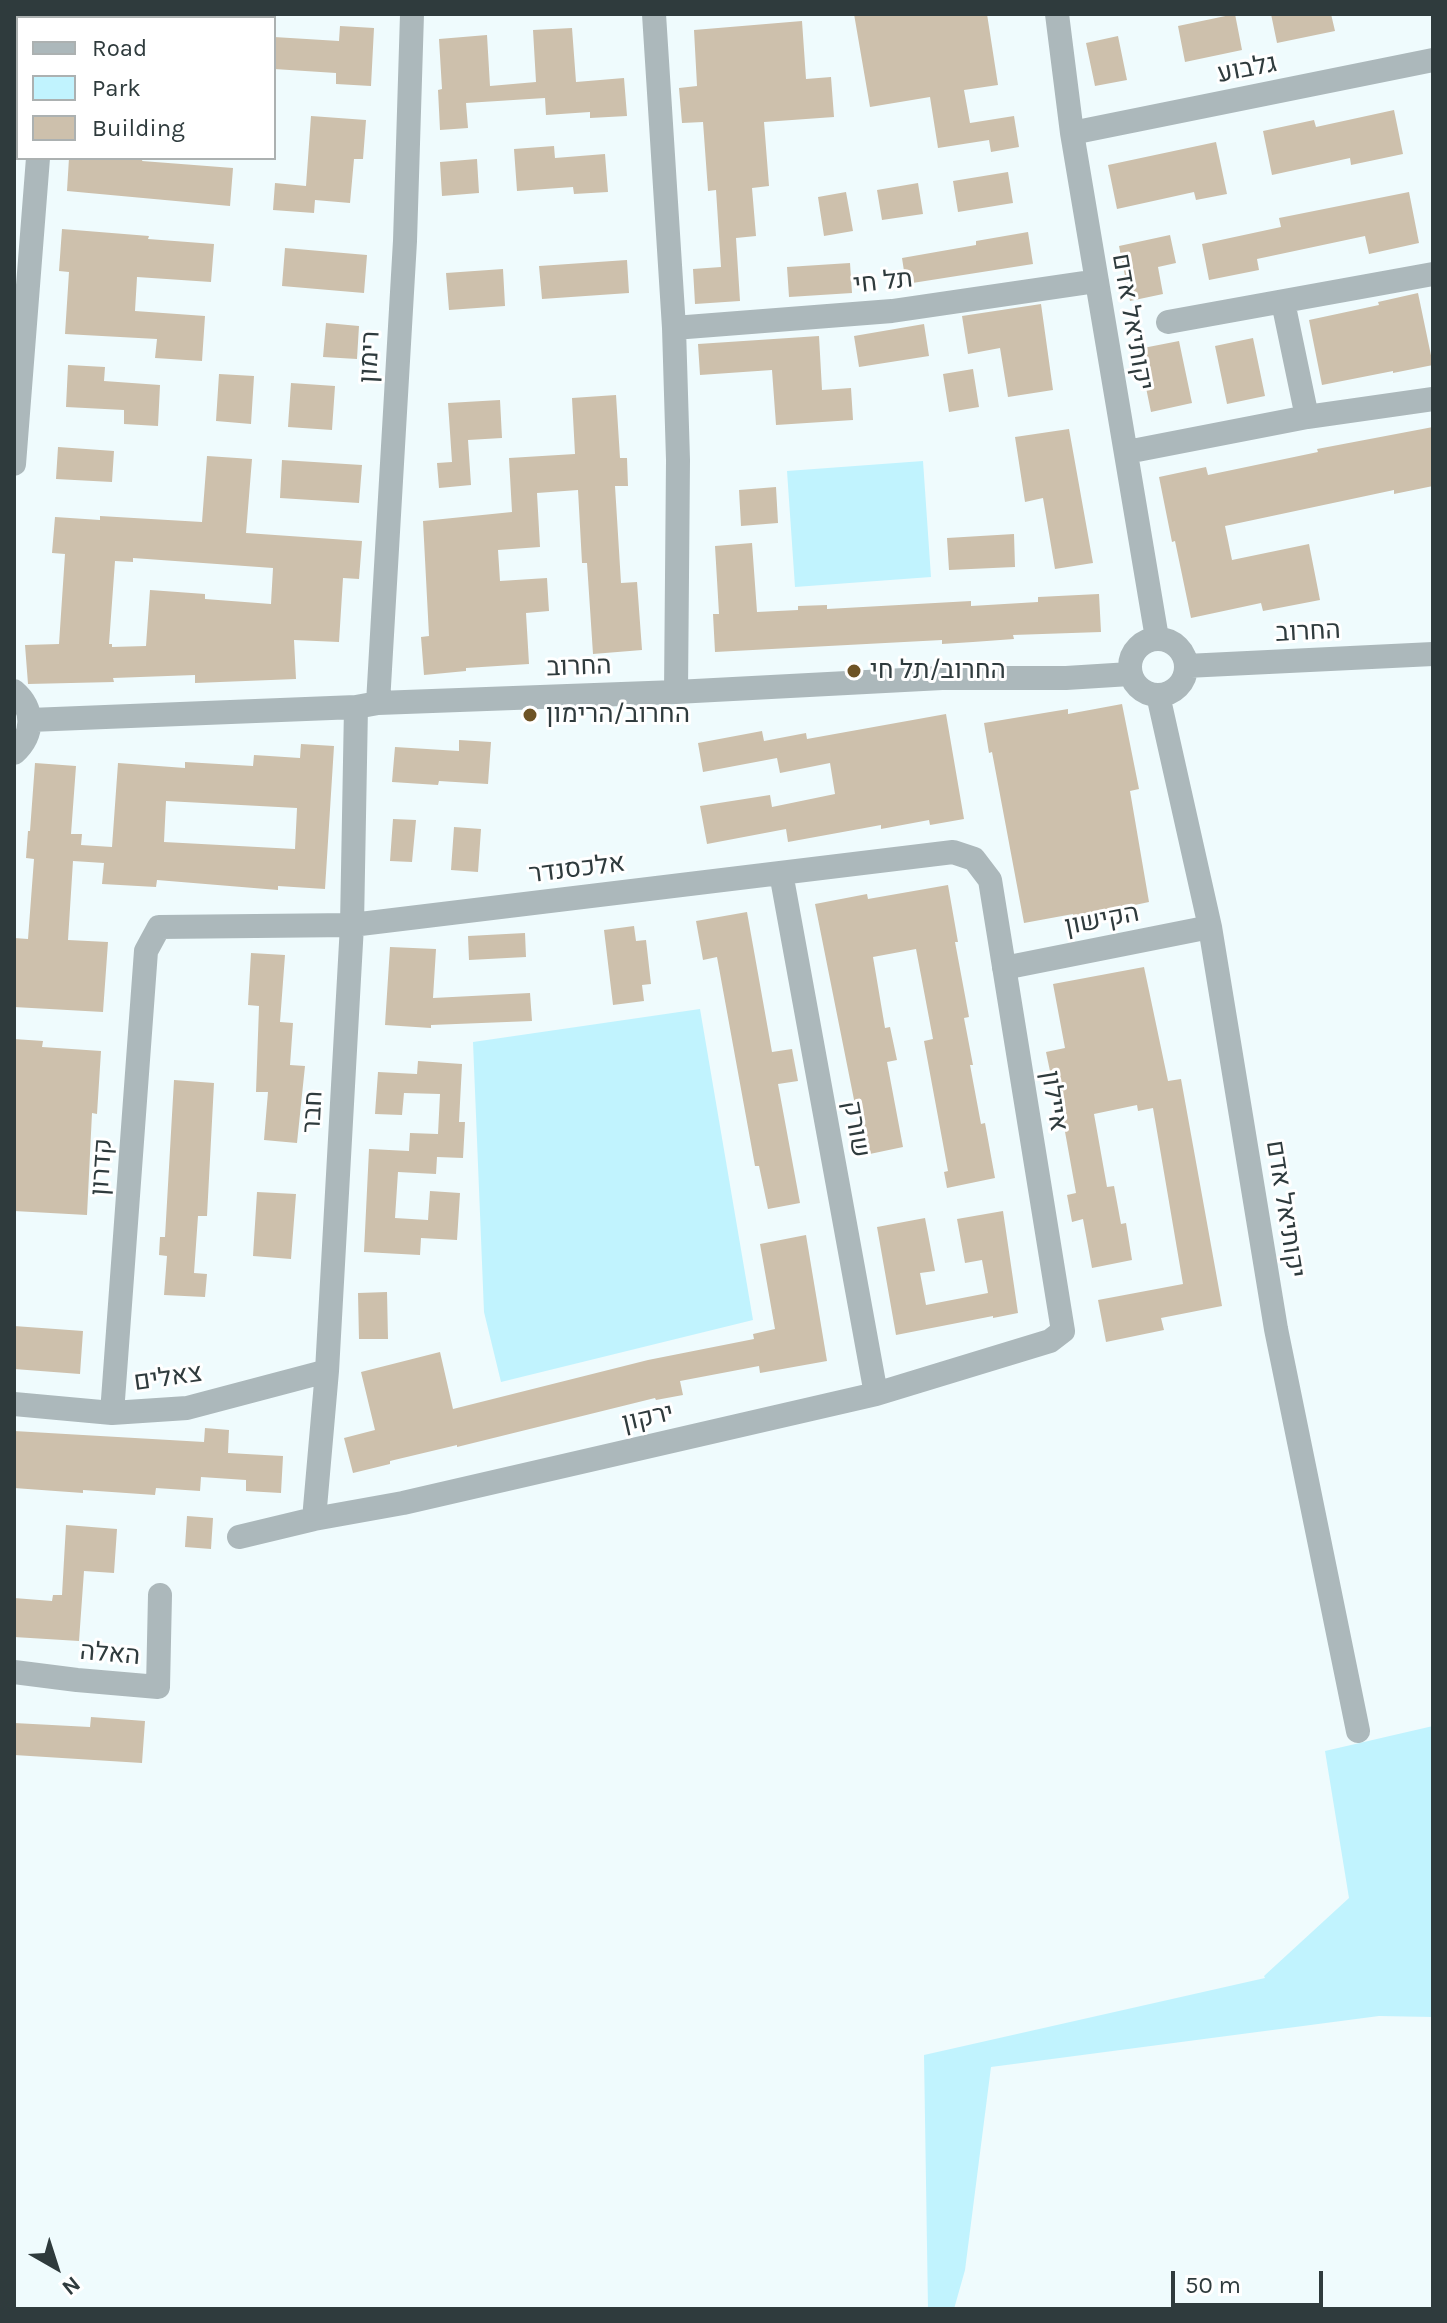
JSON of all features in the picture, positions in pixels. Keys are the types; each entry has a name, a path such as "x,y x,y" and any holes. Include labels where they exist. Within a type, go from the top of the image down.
{"street":[{"name":"רימון","path":"367,705 405,241 412,14"},
{"path":"654,14 674,328 678,460 676,692"},
{"name":"יקותיאל אדם","path":"1057,14 1072,133 1157,638"},
{"name":"גלבוע","path":"1072,133 1433,60"},
{"path":"14,464 38,160"},
{"path":"1168,322 1433,274"},
{"name":"תל חי","path":"674,328 892,311 1097,281"},
{"path":"1283,302 1307,417"},
{"path":"1127,452 1307,417 1433,399"},
{"path":"1157,638 1177,647 1186,666 1178,686 1158,695 1144,691 1130,674 1130,660 1137,647 1157,638"},
{"name":"החרוב","path":"1186,666 1433,654"},
{"name":"החרוב","path":"30,720 942,678 1066,678 1130,674"},
{"path":"14,691 24,700 30,720 28,734 14,753"},
{"name":"יקותיאל אדם","path":"1158,695 1210,927 1276,1329 1358,1731"},
{"name":"חבר","path":"314,1519 327,1371 367,705"},
{"name":"אלכסנדר","path":"159,927 352,925 953,852 974,859 990,880"},
{"name":"שורק","path":"781,873 876,1394"},
{"name":"איילון","path":"990,880 1063,1331"},
{"name":"קדרון","path":"112,1413 146,951 159,927"},
{"name":"הקישון","path":"1004,968 1210,927"},
{"name":"ירקון","path":"239,1537 314,1519 403,1503 876,1394 1050,1341 1063,1331"},
{"name":"צאלים","path":"14,1404 112,1413 187,1408 327,1371"},
{"name":"האלה","path":"14,1672 158,1687 160,1595"}],"green space":[{"path":"923,461 931,577 795,587 787,471"},
{"path":"700,1009 753,1320 501,1382 484,1312 473,1042"},
{"path":"1433,1726 1433,2017 1379,2016 991,2067 965,2270 954,2309 928,2309 924,2055 1265,1978 1349,1898 1325,1751"}],"building":[{"path":"854,14 987,14 998,85 964,90 970,123 1014,116 1019,147 991,152 989,140 938,148 930,97 870,107"},
{"path":"1235,14 1242,50 1185,62 1178,26"},
{"path":"1271,14 1331,14 1335,31 1277,43"},
{"path":"802,21 806,79 831,77 834,117 764,122 769,186 752,188 756,236 736,238 740,301 695,304 693,269 721,267 716,190 708,191 703,122 682,123 679,88 697,86 694,30"},
{"path":"340,26 374,28 371,86 336,84 336,73 276,69 276,37 339,41"},
{"path":"572,28 576,82 624,78 627,116 590,118 590,112 546,115 545,98 466,103 468,128 440,130 438,90 442,89 439,39 487,35 490,86 536,82 533,30"},
{"path":"1118,36 1127,80 1095,86 1086,43"},
{"path":"1394,110 1403,154 1351,165 1350,158 1272,175 1263,131 1314,120 1316,127"},
{"path":"311,116 366,120 363,159 354,159 350,203 315,200 314,213 273,210 275,183 306,186"},
{"path":"1216,142 1227,194 1196,200 1194,192 1117,209 1108,165"},
{"path":"554,146 555,158 605,154 608,192 574,194 573,187 517,191 514,149"},
{"path":"477,159 479,193 442,196 440,162"},
{"path":"69,160 142,160 233,168 230,206 67,191"},
{"path":"1008,172 1013,203 958,212 953,181"},
{"path":"918,183 923,214 882,220 877,190"},
{"path":"846,192 853,231 824,236 818,197"},
{"path":"1409,192 1419,243 1369,254 1365,236 1257,259 1259,270 1209,280 1202,244 1281,227 1279,218"},
{"path":"62,229 214,244 211,282 137,277 135,311 205,316 202,361 155,358 157,339 65,334 69,272 59,271"},
{"path":"1028,232 1033,264 906,284 902,258"},
{"path":"1170,235 1176,263 1158,267 1163,294 1130,301 1119,246"},
{"path":"285,248 367,255 364,293 282,286"},
{"path":"627,260 629,293 542,299 539,266"},
{"path":"850,263 852,293 789,297 787,267"},
{"path":"503,269 505,306 449,310 446,273"},
{"path":"1418,293 1433,365 1322,385 1309,320"},
{"path":"1041,304 1053,390 1008,397 1000,348 968,354 962,316"},
{"path":"326,323 359,326 357,359 323,357"},
{"path":"924,324 929,356 859,367 854,336"},
{"path":"819,336 822,390 851,388 853,420 776,425 772,370 700,375 698,344"},
{"path":"1253,338 1265,396 1227,404 1215,346"},
{"path":"1179,341 1192,403 1151,412 1138,349"},
{"path":"68,365 105,367 104,381 160,385 158,426 124,424 124,410 66,407"},
{"path":"973,369 979,407 949,412 943,374"},
{"path":"219,374 254,376 251,424 216,421"},
{"path":"291,383 335,386 332,430 288,427"},
{"path":"616,395 620,458 627,458 628,486 615,486 621,583 637,582 642,650 593,654 587,563 582,563 578,490 537,493 540,547 498,550 500,581 547,578 549,611 526,613 529,664 466,668 466,671 424,675 421,637 429,636 423,521 512,512 509,458 575,454 572,398"},
{"path":"500,400 502,438 468,440 471,485 439,488 437,463 452,462 448,403"},
{"path":"1433,427 1433,486 1394,494 1394,490 1225,526 1232,560 1309,544 1320,600 1263,611 1261,603 1191,618 1159,477 1206,467 1208,475 1318,452 1317,449"},
{"path":"1069,429 1093,563 1055,569 1043,498 1025,502 1015,437"},
{"path":"58,447 114,451 112,482 56,479"},
{"path":"207,456 252,459 246,533 362,541 359,579 343,578 339,642 294,640 296,679 195,683 195,675 113,678 114,682 28,684 25,645 59,644 65,554 52,553 55,517 100,520 100,516 202,522","holes":["133,558 273,568 271,604 205,599 205,594 150,590 146,646 112,647 109,644 115,561 133,562"]},
{"path":"282,460 362,465 359,503 280,498"},
{"path":"776,487 778,523 741,526 739,490"},
{"path":"1014,534 1015,567 949,570 947,538"},
{"path":"752,543 757,612 827,605 827,609 971,601 971,606 1038,602 1038,597 1099,594 1101,632 1013,635 1014,639 942,644 942,640 715,652 713,614 719,614 715,546"},
{"path":"1122,704 1139,789 1130,791 1149,902 1074,918 1073,914 1024,923 984,723 1068,709 1068,714"},
{"path":"946,714 964,819 930,825 929,820 881,829 881,825 788,842 786,829 707,844 700,806 770,795 772,807 835,794 830,763 780,773 777,758 703,772 698,743 762,731 764,741 806,733 807,739"},
{"path":"459,740 491,742 488,784 392,782 395,747 459,751"},
{"path":"301,744 334,746 325,889 278,886 278,890 157,880 156,887 102,884 104,863 73,861 68,940 108,942 103,1012 14,1007 14,938 28,939 34,859 26,858 35,763 76,766 71,834 82,834 81,845 112,847 118,763 185,768 185,762 253,766 254,755 300,758","holes":["166,801 297,808 295,849 164,842"]},
{"path":"393,819 416,820 412,862 390,861"},
{"path":"454,827 481,829 478,872 451,870"},
{"path":"948,885 969,1017 964,1018 973,1065 970,1065 995,1178 947,1188 944,1172 948,1171 924,1041 933,1039 916,949 873,957 885,1028 890,1027 897,1060 887,1062 903,1147 865,1155 815,904 867,894 868,899"},
{"path":"747,912 772,1052 792,1049 798,1081 778,1084 800,1203 768,1209 759,1166 755,1166 717,957 703,960 696,921"},
{"path":"634,926 636,941 646,940 651,984 642,985 644,1001 613,1005 604,930"},
{"path":"525,933 526,957 469,960 468,936"},
{"path":"390,947 436,949 433,998 530,993 532,1021 431,1025 431,1028 385,1025"},
{"path":"251,953 285,955 280,1022 293,1023 290,1065 305,1066 297,1143 264,1140 268,1092 256,1092 259,1006 248,1005"},
{"path":"1144,967 1168,1081 1181,1079 1222,1306 1161,1318 1164,1330 1106,1342 1098,1300 1183,1284 1153,1108 1138,1111 1137,1105 1094,1114 1107,1187 1114,1186 1121,1224 1126,1223 1132,1260 1092,1268 1083,1219 1072,1222 1067,1195 1076,1193 1055,1076 1051,1076 1046,1052 1065,1048 1053,984"},
{"path":"14,1039 43,1041 42,1047 101,1051 97,1114 92,1113 87,1215 14,1211"},
{"path":"418,1061 462,1064 459,1122 465,1122 463,1158 437,1157 436,1174 398,1172 395,1218 428,1220 430,1191 460,1193 457,1240 421,1238 420,1255 364,1252 369,1149 409,1151 410,1133 438,1134 440,1094 404,1093 402,1115 375,1114 378,1072 417,1074"},
{"path":"174,1080 214,1083 207,1216 198,1216 194,1273 207,1274 205,1297 164,1295 167,1256 159,1255 160,1237 165,1237"},
{"path":"257,1192 296,1194 291,1259 253,1256"},
{"path":"1003,1211 1018,1313 896,1335 877,1227 925,1218 935,1271 920,1273 926,1305 988,1293 982,1260 965,1263 957,1219"},
{"path":"806,1235 827,1361 760,1373 759,1366 680,1381 683,1395 655,1398 390,1461 390,1464 353,1473 344,1438 375,1430 361,1372 440,1352 453,1409 648,1360 754,1339 753,1334 775,1329 760,1244"},
{"path":"387,1292 388,1339 359,1339 358,1293"},
{"path":"14,1326 83,1331 80,1374 14,1369"},
{"path":"205,1428 229,1430 228,1453 283,1456 281,1493 246,1491 246,1480 201,1477 200,1491 156,1488 155,1495 14,1488 14,1431 204,1442"},
{"path":"187,1516 213,1518 211,1549 185,1547"},
{"path":"66,1525 117,1529 114,1573 84,1571 79,1641 14,1637 14,1598 52,1601 53,1595 62,1595"},
{"path":"91,1717 145,1721 142,1763 14,1755 14,1723 90,1727"}],"place":[{"name":"החרוב/תל חי","path":"854,671"},
{"name":"החרוב/הרימון","path":"530,715"}]}
